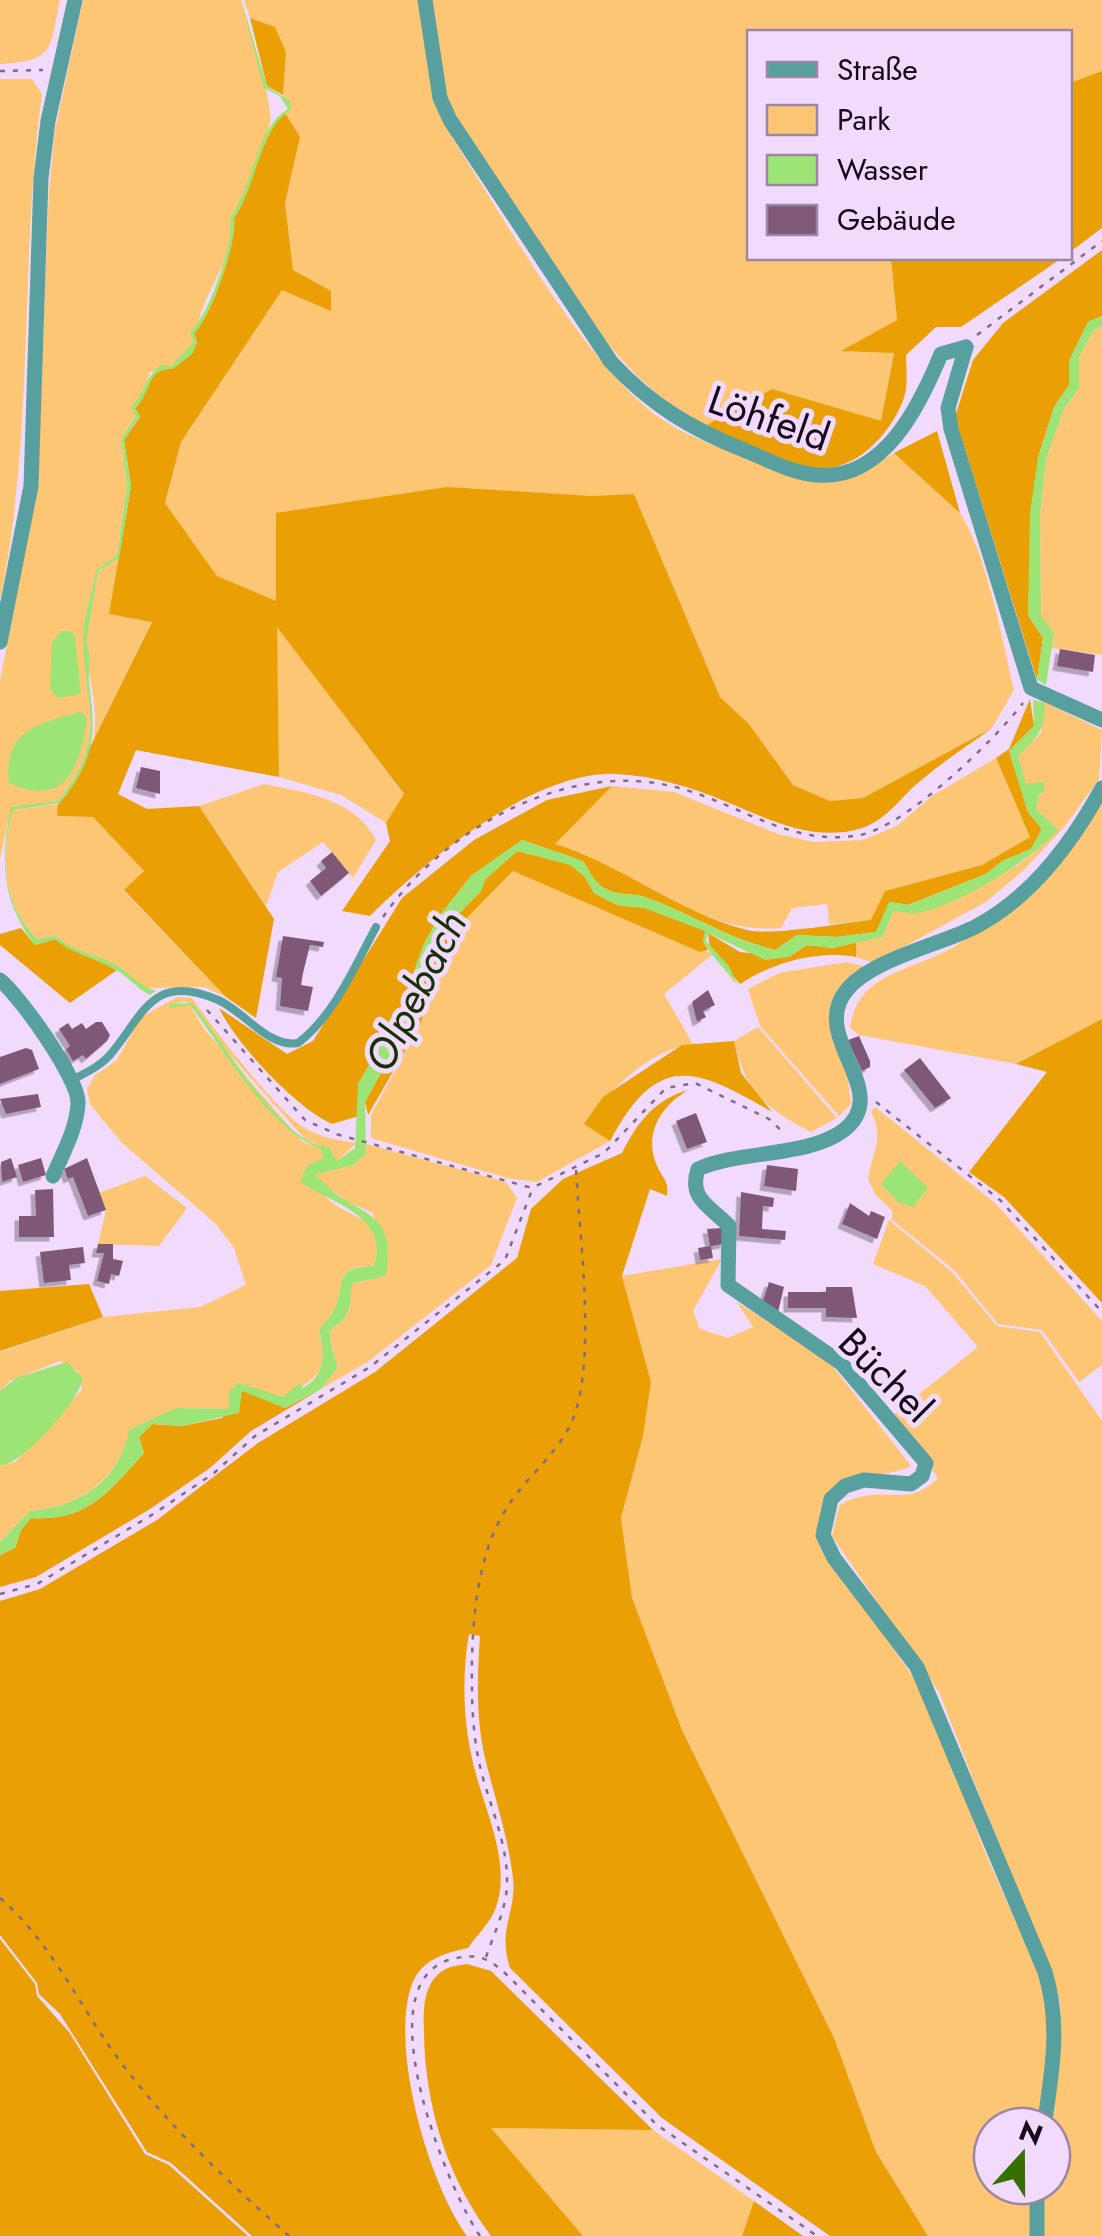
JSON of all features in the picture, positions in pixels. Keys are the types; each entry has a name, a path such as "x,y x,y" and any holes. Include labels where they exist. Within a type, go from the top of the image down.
{"street":[{"path":"0,642 31,486 41,178 75,0"},
{"name":"Löhfeld","path":"424,0 440,98 461,138 611,362 640,393 671,416 795,471 838,476 882,452 924,397 941,354 966,348"},
{"path":"966,348 948,408 950,429 1038,691 1102,720"},
{"path":"863,1092 842,1050 834,1018 844,992 863,975 978,925 991,915 1073,840 1102,788"},
{"path":"0,980 30,1012 78,1096 78,1108 53,1176"},
{"name":"Büchel","path":"863,1092 859,1113 843,1131 799,1147 723,1158 698,1169 694,1183 696,1198 729,1226 728,1285 841,1364 926,1463 922,1476 911,1484 864,1480 844,1486 831,1499 823,1534 834,1558 917,1667 1045,1972 1056,2009 1047,2106"},
{"path":"1037,2206 1037,2236"}],"lane":[{"path":"70,1081 108,1056 135,1016 165,994 195,992 224,1002 277,1041 298,1043 312,1033 376,927"}],"path":[{"path":"0,71 59,70"},
{"path":"966,348 988,323 1102,240"},
{"path":"376,927 422,870 472,834 544,793 577,784 613,779 673,786 780,829 814,837 861,835 897,822 1004,728 1038,691"},
{"path":"195,992 223,1032 305,1120 532,1188 604,1152 666,1088 696,1083 768,1119 799,1147"},
{"path":"863,1092 1000,1200 1102,1312"},
{"path":"486,1956 508,1884 497,1818 478,1758 472,1690 475,1625 487,1549 505,1510 552,1453 573,1419 583,1372 584,1336 576,1168"},
{"path":"0,1594 37,1584 140,1522 214,1474 256,1436 370,1367 505,1260 532,1188"},
{"path":"0,1898 46,1951 115,2054 182,2136 289,2236"},
{"path":"480,2236 461,2208 434,2146 416,2080 415,2012 421,1985 441,1962 486,1956"},
{"path":"486,1956 657,2125 818,2236"}],"green space":[{"path":"0,0 60,0 51,41 41,55 0,64"},
{"path":"83,0 241,0 264,83 270,123 254,172 230,218 227,255 205,301 192,346 177,362 150,372 136,416 121,439 127,486 117,555 96,570 85,622 90,722 84,758 58,801 11,808 0,859 0,681 37,488 49,190 55,130"},
{"path":"244,0 418,0 434,102 453,139 580,334 640,402 669,424 768,467 805,478 838,479 894,453 945,494 958,510 977,549 1014,690 992,728 863,798 830,801 793,785 749,724 720,697 634,494 276,514 276,602 217,576 165,503 181,442 282,289 331,310 330,291 293,270 285,203 300,137 285,113 291,110 283,95 286,52 275,28 250,18"},
{"path":"432,0 1102,0 1102,71 1072,82 1072,30 747,30 747,260 891,260 897,320 844,351 894,352 881,422 772,389 705,426 668,402 600,335 569,294 463,129 447,97"},
{"path":"0,79 32,79 42,94 31,220 18,474 0,600"},
{"path":"1102,326 1102,655 1052,648 1054,633 1041,617 1040,516 1046,459 1064,409 1079,388 1079,357 1094,330"},
{"path":"119,558 109,614 152,621 93,741 95,716 87,623 98,571"},
{"path":"276,625 404,795 386,823 341,795 279,777"},
{"path":"1044,702 1102,730 1099,779 1065,826 1025,869 986,902 874,963 856,957 856,940 882,937 894,911 983,884 1022,862 1057,830 1036,809 1039,794 1026,785 1018,756 1041,733"},
{"path":"996,758 1030,837 982,865 885,891 872,920 829,924 827,904 792,908 781,928 751,928 721,921 554,844 612,786 674,792 778,834 813,842 863,840 897,826 932,796"},
{"path":"264,784 328,800 367,826 376,840 353,878 323,842 278,872 266,906 199,806"},
{"path":"1102,799 1102,1019 1016,1064 859,1035 850,1028 855,1009 877,983 943,953 980,928 1035,875"},
{"path":"58,804 58,816 93,817 144,871 124,891 226,997 204,987 142,988 124,970 66,945 56,936 37,939 16,910 10,894 6,845 13,810"},
{"path":"513,871 713,954 664,994 693,1044 661,1054 632,1074 585,1124 610,1141 537,1182 507,1178 371,1138 371,1115 420,1025 453,932"},
{"path":"846,962 867,967 838,996 851,1104 839,1116 760,1026 748,989 779,973"},
{"path":"177,997 192,998 246,1068 293,1119 317,1134 357,1143 337,1161 324,1148 305,1139 206,1028 197,1009 185,1001 171,1006 190,1005 204,1029 303,1142 322,1149 325,1158 307,1166 326,1198 374,1230 378,1250 374,1266 352,1269 343,1277 335,1308 319,1329 321,1365 306,1384 283,1397 239,1384 229,1409 177,1408 130,1430 117,1463 94,1488 65,1504 30,1511 0,1542 0,1465 15,1462 82,1390 78,1371 60,1361 10,1381 0,1391 0,1352 103,1317 200,1307 246,1285 234,1248 216,1224 121,1142 90,1104 87,1089 94,1076 117,1060 141,1017"},
{"path":"758,1027 837,1118 811,1132 760,1097 744,1073 734,1041"},
{"path":"875,1107 996,1204 1102,1321 1102,1365 1079,1382 1042,1330 998,1324 954,1270 891,1219 893,1212 875,1194 868,1179 877,1138 871,1112"},
{"path":"366,1144 506,1182 517,1198 491,1265 369,1361 321,1389 338,1367 330,1332 345,1317 353,1283 386,1276 373,1213 346,1201 312,1175 353,1165 366,1154"},
{"path":"145,1176 187,1208 159,1246 98,1244 106,1210 99,1193"},
{"path":"889,1220 952,1272 997,1326 1040,1332 1102,1421 1102,2236 1043,2236 1043,2206 1072,2206 1072,2106 1052,2106 1060,2001 939,1692 832,1536 839,1506 866,1496 915,1493 938,1478 893,1415 978,1347 925,1286 873,1264"},
{"path":"722,1259 693,1311 700,1329 728,1338 753,1327 737,1302 827,1359 911,1466 834,1486 825,1497 820,1515 819,1542 928,1698 982,1845 1041,1980 1050,2025 1040,2106 972,2106 972,2206 1030,2206 1030,2236 928,2236 876,2152 834,2038 682,1730 632,1598 621,1518 643,1436 651,1382 622,1276"},
{"path":"490,2128 653,2130 754,2201 742,2236 583,2236"}],"shaded area":[{"path":"250,18 275,27 286,52 283,95 267,86"},
{"path":"1102,71 1102,228 1072,250 1072,82"},
{"path":"285,113 300,137 285,203 293,270 331,291 331,311 282,290 181,442 165,503 217,576 276,601 276,513 447,487 591,496 634,494 720,697 749,724 793,785 830,801 863,798 992,728 932,771 878,820 842,832 791,827 659,780 616,774 584,777 551,787 483,823 420,870 370,916 342,911 390,841 386,823 404,794 277,627 279,777 136,750 118,794 147,809 199,806 274,919 256,1018 226,997 124,890 144,871 93,817 57,816 58,804 67,794 152,622 109,614 131,486 124,440 140,417 135,408 153,377 192,354 197,342 194,333 215,297 227,261 233,219 264,145"},
{"path":"1102,250 1102,316 1088,322 1069,361 1069,385 1054,407 1038,458 1028,615 1043,638 1037,680 955,417 973,360 1003,323"},
{"path":"891,260 1059,260 961,327 936,327 906,355 906,389 894,420 874,444 850,462 823,468 793,464 705,426 772,389 881,421 894,353 841,351 897,320"},
{"path":"937,431 960,513 894,453"},
{"path":"1030,699 1034,726 1009,751 1028,812 1042,829 1031,849 1002,861 986,874 908,905 890,902 876,932 836,937 797,935 775,950 645,897 607,889 596,881 583,861 522,840 471,876 440,915 424,944 397,1018 358,1084 359,1116 332,1124 301,1104 253,1056 219,1008 287,1054 313,1041 402,898 474,840 547,800 612,786 555,844 603,863 697,912 747,930 790,930 871,920 885,891 982,865 1030,837 996,758 1009,749"},
{"path":"517,851 570,864 585,877 594,893 617,905 645,908 706,931 703,941 708,950 700,952 513,871 453,932 420,1025 368,1115 365,1102 409,1022 443,930 481,891 484,880"},
{"path":"21,928 35,945 55,939 117,970 70,1003 0,945 0,934"},
{"path":"708,933 740,952 789,957 807,945 833,948 856,940 856,957 826,955 796,960 740,984 710,949"},
{"path":"1102,1019 1102,1303 1004,1197 969,1172 1047,1072 1016,1064"},
{"path":"734,1041 741,1073 772,1112 721,1085 680,1076 662,1080 645,1092 610,1141 584,1124 603,1097 682,1045"},
{"path":"688,1090 670,1104 657,1122 653,1154 666,1183 667,1196 650,1189 622,1276 651,1382 643,1436 621,1518 632,1598 682,1730 834,2038 876,2152 928,2236 830,2236 662,2118 510,1968 506,1931 513,1878 480,1728 480,1636 469,1634 465,1712 476,1776 498,1853 500,1892 493,1915 468,1948 435,1959 416,1975 406,2011 409,2078 417,2114 439,2184 467,2236 252,2236 171,2163 147,2152 60,2014 39,1994 37,1983 0,1935 0,1601 40,1589 157,1520 258,1443 375,1372 517,1258 531,1209 563,1179 622,1153 648,1114 665,1100"},
{"path":"89,1284 103,1317 0,1351 0,1291"},
{"path":"321,1389 251,1431 210,1468 150,1509 36,1577 0,1587 0,1555 15,1548 21,1530 31,1518 68,1515 95,1502 144,1453 139,1437 152,1424 182,1426 222,1418 242,1390 285,1408"},
{"path":"0,1939 35,1984 37,1996 69,2032 145,2154 169,2165 248,2236 0,2236"},
{"path":"467,1964 491,1971 653,2130 491,2128 583,2236 491,2236 451,2165 429,2087 424,2007 428,1989 437,1975"},
{"path":"754,2201 803,2236 742,2236"}],"water":[{"path":"241,0 267,86 290,101 291,110 272,130 234,219 227,261 215,297 194,333 197,342 192,354 154,377 135,408 140,416 124,440 131,486 119,558 98,571 86,643 92,717 87,759 60,803 13,810 5,862 5,845 11,807 58,801 84,759 90,722 83,630 96,570 117,555 127,486 121,439 136,416 131,407 156,369 171,366 194,342 190,332 205,311 219,278 230,218 269,129 288,109 280,96 264,88"},
{"path":"1102,316 1102,326 1094,330 1079,357 1079,388 1064,409 1046,459 1040,516 1041,616 1054,633 1046,685 1037,680 1043,638 1028,615 1030,513 1038,458 1054,407 1069,385 1069,361 1088,322"},
{"path":"62,631 72,632 75,638 81,694 58,698 50,689 52,642"},
{"name":"Olpebach","path":"1033,700 1044,702 1042,726 1018,756 1026,784 1043,782 1045,790 1039,795 1036,809 1058,830 1046,842 992,880 952,901 914,913 894,911 882,937 833,948 807,945 789,957 765,960 708,933 706,941 729,966 738,986 703,941 705,931 645,908 617,905 594,893 585,877 570,865 517,851 485,880 481,891 443,930 409,1022 365,1102 366,1154 353,1165 314,1175 377,1221 388,1247 386,1276 353,1283 345,1317 330,1332 338,1367 321,1389 285,1408 242,1391 239,1413 182,1426 152,1424 139,1437 144,1453 107,1492 68,1515 31,1518 21,1530 15,1548 0,1555 0,1542 30,1511 65,1504 107,1477 117,1464 129,1430 176,1408 229,1409 229,1391 239,1383 283,1397 300,1383 303,1388 311,1383 322,1362 319,1329 335,1308 343,1277 352,1269 374,1266 377,1249 367,1224 343,1205 300,1182 307,1166 324,1158 321,1149 301,1139 265,1106 190,1005 170,1008 169,1004 192,1003 273,1110 292,1130 311,1142 328,1146 337,1161 355,1148 358,1084 397,1018 424,944 440,915 471,876 522,840 583,861 596,881 607,889 645,897 775,950 797,935 836,937 876,932 889,902 909,905 986,874 1002,861 1031,849 1042,829 1028,812 1009,751 1034,726"},
{"path":"81,712 87,718 84,736 74,768 66,779 44,791 9,783 12,752 26,732 50,720"},
{"path":"5,862 16,910 37,939 56,936 71,947 114,964 156,991 150,995 116,970 55,939 35,945 15,912 10,896"},
{"path":"900,1161 928,1188 913,1207 898,1202 881,1184"},
{"path":"67,1362 82,1377 73,1399 35,1443 9,1463 0,1465 0,1391 16,1378"}],"building":[{"path":"1060,649 1095,655 1093,672 1057,666"},
{"path":"141,767 160,771 160,794 136,788"},
{"path":"332,852 349,873 321,896 310,881 326,868 321,861"},
{"path":"283,936 324,942 323,947 310,945 303,973 301,985 313,987 308,1011 280,1006 282,978 276,977"},
{"path":"708,990 715,1005 703,1011 706,1017 697,1022 692,1002"},
{"path":"102,1022 110,1035 107,1041 86,1059 83,1055 73,1061 66,1049 70,1046 59,1029 68,1023 72,1029 82,1023 86,1029"},
{"path":"859,1036 870,1061 870,1067 862,1071 848,1040"},
{"path":"26,1048 32,1050 39,1069 0,1084 0,1057"},
{"path":"920,1058 951,1098 935,1108 904,1070"},
{"path":"38,1094 41,1107 6,1114 0,1099"},
{"path":"696,1113 707,1142 687,1149 676,1121"},
{"path":"11,1158 17,1177 2,1182 1,1162"},
{"path":"41,1158 46,1175 23,1182 18,1165"},
{"path":"87,1158 106,1210 88,1216 73,1177 68,1179 64,1169"},
{"path":"767,1165 798,1169 796,1191 764,1186"},
{"path":"53,1189 54,1237 19,1237 19,1216 36,1216 35,1190"},
{"path":"741,1192 774,1198 773,1207 763,1206 762,1229 786,1231 785,1240 739,1236"},
{"path":"850,1203 869,1216 871,1211 885,1217 877,1239 842,1224"},
{"path":"722,1228 725,1244 711,1246 713,1258 700,1260 698,1248 710,1246 707,1229"},
{"path":"98,1244 113,1244 113,1259 123,1261 119,1276 111,1274 109,1284 97,1281 104,1253 96,1253"},
{"path":"83,1247 85,1263 69,1265 71,1280 44,1283 40,1252"},
{"path":"769,1282 784,1287 778,1312 762,1304"},
{"path":"826,1287 852,1287 857,1318 826,1317 826,1308 788,1308 788,1292 826,1292"}]}
